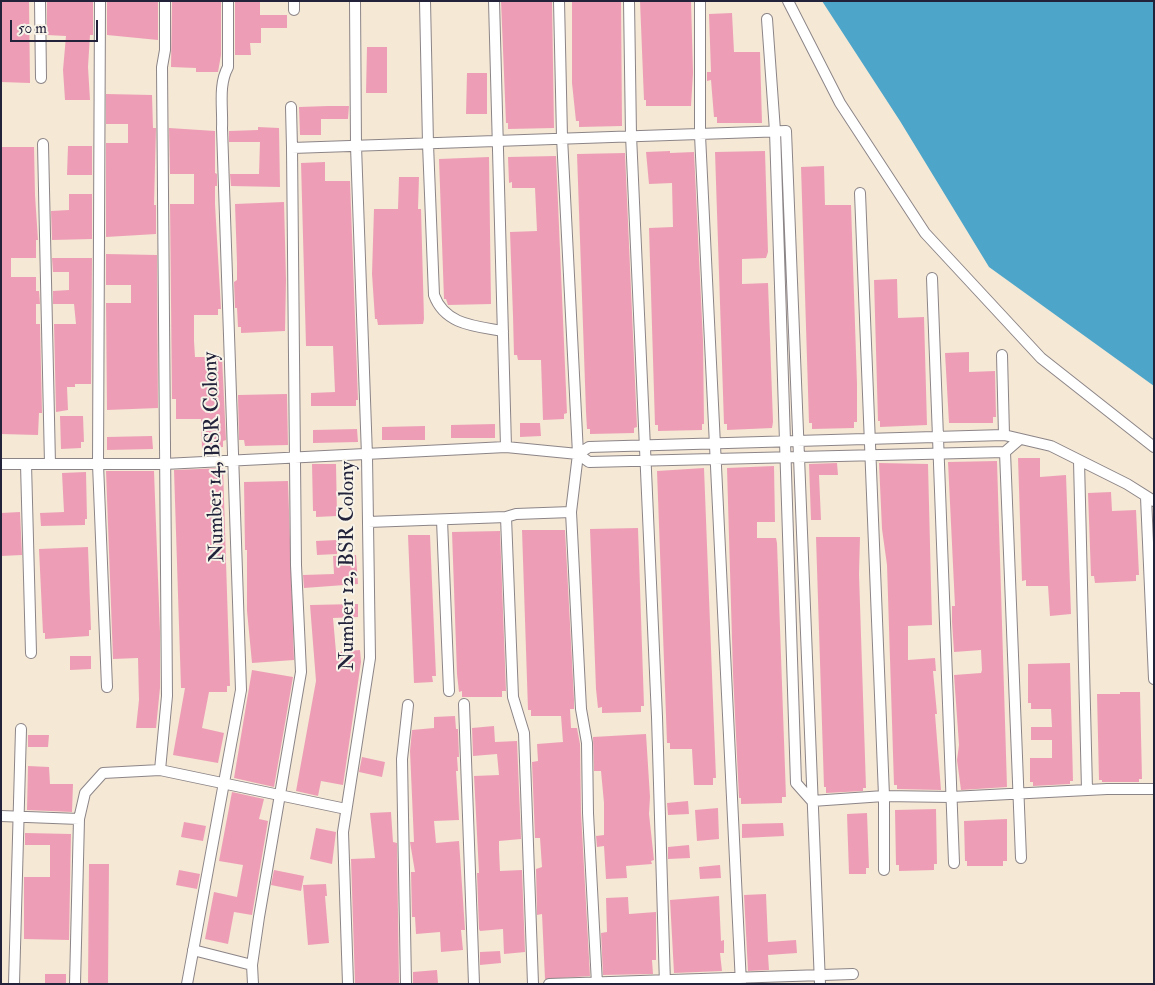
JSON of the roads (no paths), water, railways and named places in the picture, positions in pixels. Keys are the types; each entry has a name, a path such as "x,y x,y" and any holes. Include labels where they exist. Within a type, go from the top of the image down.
{"street":[{"path":"40,1 41,78"},
{"path":"100,1 98,464 107,687"},
{"path":"157,770 167,696 162,67 165,50 165,1"},
{"name":"Number 14, BSR Colony","path":"187,984 242,690 222,128 222,83 223,75 228,67 228,1"},
{"name":"Number 12, BSR Colony","path":"348,984 343,832 370,658 367,456 356,146 355,1"},
{"path":"425,1 434,295 439,308 446,316 474,326 503,331"},
{"path":"494,1 506,447"},
{"path":"559,1 562,138 578,454 572,512 581,709 587,743 588,814 596,982"},
{"path":"629,1 631,134 656,708 665,981"},
{"path":"700,1 700,134 740,980"},
{"path":"788,1 840,103 925,233 1041,358 1154,447"},
{"path":"767,19 775,131 796,783 812,801"},
{"path":"253,984 252,965 301,672 296,566 291,107"},
{"path":"292,148 428,144 631,134 786,131 820,980"},
{"path":"43,144 50,464"},
{"path":"860,193 868,440 884,796 884,870"},
{"path":"932,278 937,454 954,863"},
{"path":"1002,355 1004,435"},
{"path":"578,454 589,447 1004,435 1051,446 1127,484 1150,499 1154,679"},
{"path":"1,464 164,464 367,456 506,447 578,454 589,462 644,461 1005,452 1020,440"},
{"path":"1005,452 1020,792 1021,858"},
{"path":"1079,461 1087,790"},
{"path":"26,464 31,653"},
{"path":"368,522 506,517 516,514 572,512"},
{"path":"506,517 513,698 524,733 533,984"},
{"path":"442,520 450,691"},
{"path":"464,704 474,984"},
{"path":"406,984 402,759 408,705"},
{"path":"14,984 17,817 21,729"},
{"path":"75,984 79,819 85,794 103,773 157,770 346,809"},
{"path":"812,801 884,796 951,796 1020,792 1154,789"},
{"path":"1,816 79,819"},
{"path":"193,950 252,965"},
{"path":"548,984 820,980 852,974"}],"water":[{"path":"822,1 1154,1 1154,386 989,267 900,121"}]}
